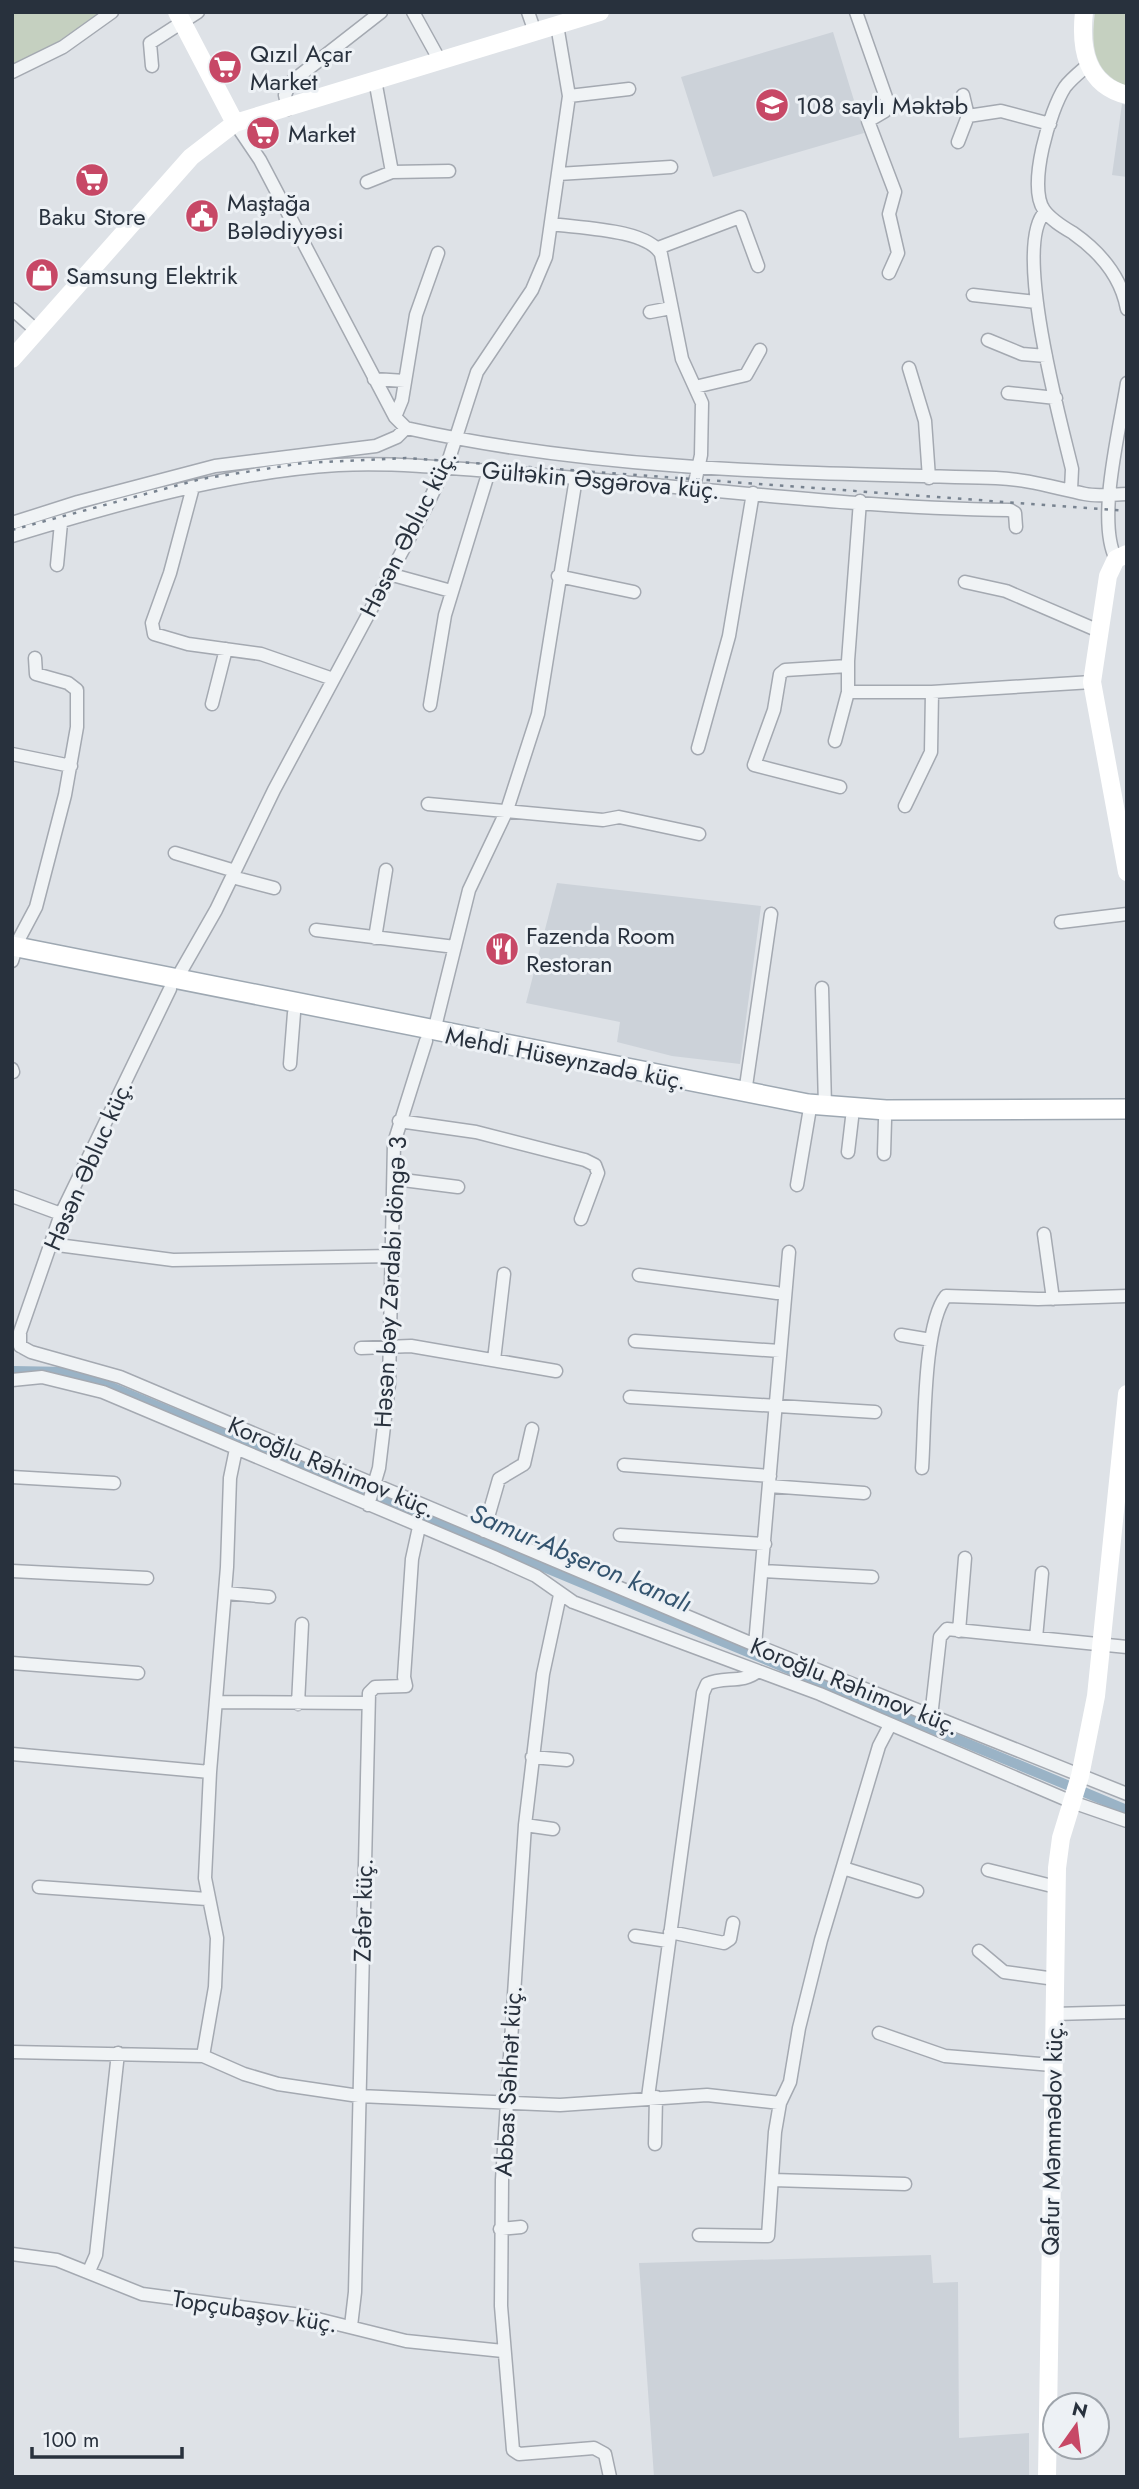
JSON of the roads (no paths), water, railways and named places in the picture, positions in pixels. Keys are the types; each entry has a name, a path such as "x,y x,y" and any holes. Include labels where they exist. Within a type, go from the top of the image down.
{"main road":[{"name":"Mehdi Hüseynzadə küç.","path":"13,953 817,1110 1127,1108"},
{"name":"Mehdi Hüseynzadə küç.","path":"173,984 294,1013 745,1093 852,1118 1127,1118"}],"street":[{"path":"12,72 63,47 112,12"},
{"path":"152,66 150,43 180,17 198,12"},
{"path":"288,108 285,94 290,83 381,12"},
{"path":"413,12 440,61"},
{"path":"528,12 535,32"},
{"path":"12,359 191,157 235,123 600,12"},
{"path":"856,12 888,103 886,111 870,117 868,126 895,192 890,214 898,253 889,273"},
{"path":"1084,12 1082,37 1088,65 1102,83 1127,94"},
{"path":"180,17 235,123 260,160 374,379 395,417 406,428 540,453 798,474 1018,479 1100,496 1127,494"},
{"name":"Həsən Əbluc küç.","path":"16,1351 20,1332 61,1214 173,984 445,468 477,372 532,290 546,257 569,96 557,25"},
{"path":"1088,65 1065,87 1050,124 1039,171 1040,198 1045,212 1103,258 1119,284 1127,309"},
{"path":"375,80 392,172"},
{"path":"569,96 629,89"},
{"path":"958,142 968,116 963,94"},
{"path":"968,116 1001,111 1050,124"},
{"path":"558,174 671,167"},
{"path":"367,183 392,172 449,171"},
{"path":"1045,212 1036,226 1036,302 1072,469 1071,490"},
{"path":"552,224 617,233 658,248 740,217 758,266"},
{"path":"658,248 665,267 682,359 702,403 700,466 694,487"},
{"path":"395,417 405,382 416,315 438,253"},
{"path":"973,295 1036,302"},
{"path":"650,312 671,308"},
{"path":"12,309 37,331"},
{"path":"988,341 1022,354 1046,356"},
{"path":"695,387 746,375 760,350"},
{"path":"909,368 923,412 929,478"},
{"path":"374,379 405,382"},
{"path":"1127,383 1111,494 1110,543 1122,556 1108,576 1092,682 1125,846 1127,872"},
{"path":"1008,393 1056,398"},
{"path":"12,523 78,502 215,466 376,446 397,437 406,428"},
{"name":"Gültəkin Əsgərova küç.","path":"12,536 193,487 278,471 339,465 445,468 860,501 1010,510 1015,513 1016,527"},
{"path":"430,705 452,591 489,471"},
{"name":"Həsən bəy Zərdabi döngə 3","path":"368,1505 375,1485 389,1384 394,1143 399,1121 430,1036 469,890 507,810 538,715 558,576 576,478"},
{"path":"193,487 189,509 151,629 158,637 283,659 333,678"},
{"path":"698,748 729,636 753,493"},
{"path":"835,741 848,692 860,501"},
{"path":"57,565 61,523"},
{"path":"389,573 452,591"},
{"path":"558,576 634,592"},
{"path":"964,582 1006,591 1099,631"},
{"path":"212,704 226,649"},
{"path":"13,953 36,907 71,766 77,727 77,690 68,683 36,674 34,658"},
{"path":"839,787 754,765 774,710 780,674 785,670 848,666"},
{"path":"848,692 932,692 1092,682"},
{"path":"905,806 931,752 932,692"},
{"path":"12,754 71,766"},
{"path":"428,804 603,820 619,817 699,834"},
{"path":"175,853 274,888"},
{"path":"375,938 386,870"},
{"path":"745,1093 771,914"},
{"path":"1060,922 1127,914"},
{"path":"316,930 455,947"},
{"path":"797,1185 817,1110 822,988"},
{"path":"290,1064 294,1013"},
{"path":"848,1152 852,1118"},
{"path":"884,1154 885,1120"},
{"path":"399,1121 476,1132 585,1160 595,1165 597,1173 581,1219"},
{"path":"395,1179 458,1187"},
{"path":"12,1196 61,1214"},
{"path":"1044,1234 1053,1299"},
{"path":"50,1244 173,1261 393,1256"},
{"path":"755,1645 789,1252"},
{"path":"494,1360 504,1274"},
{"path":"639,1275 776,1293"},
{"path":"922,1468 931,1340 936,1314 946,1296 1053,1299 1127,1296"},
{"path":"901,1335 931,1340"},
{"path":"635,1341 780,1351"},
{"path":"361,1348 411,1346 556,1371"},
{"name":"Koroğlu Rəhimov küç.","path":"16,1351 31,1352 120,1377 755,1645 1127,1794"},
{"name":"Koroğlu Rəhimov küç.","path":"12,1380 42,1377 86,1386 536,1576 560,1595 850,1706 890,1726 1127,1821"},
{"path":"1080,1776 1096,1696 1127,1394"},
{"path":"630,1397 875,1412"},
{"path":"484,1531 499,1479 524,1464 532,1429"},
{"path":"204,2056 215,1987 217,1938 213,1910 207,1899 205,1878 210,1772 226,1593 230,1478 236,1449"},
{"path":"624,1465 864,1493"},
{"path":"12,1477 114,1483"},
{"path":"218,1702 368,1703 369,1693 375,1687 405,1686 412,1559 419,1527"},
{"path":"620,1535 765,1545"},
{"path":"959,1631 965,1558"},
{"path":"12,1571 147,1578"},
{"path":"763,1571 872,1577"},
{"path":"1036,1638 1042,1573"},
{"path":"226,1593 269,1597"},
{"name":"Abbas Səhhət küç.","path":"560,1595 546,1653 525,1825 500,2229 503,2351 513,2450 519,2454 594,2448 605,2454 610,2477"},
{"path":"298,1704 302,1624"},
{"path":"931,1717 942,1632 959,1631 1127,1647"},
{"path":"12,1663 138,1673"},
{"path":"655,2144 652,2097 669,1937 703,1693 707,1684 716,1680 742,1679 758,1671"},
{"name":"Zəfər küç.","path":"351,2326 355,2292 368,1703"},
{"path":"699,2235 768,2236 774,2180 775,2132 780,2103 790,2082 811,1979 843,1868 879,1746 890,1726"},
{"path":"12,1755 210,1772"},
{"path":"532,1757 567,1760"},
{"name":"Qafur Məmmədov küç.","path":"1047,2477 1056,1887 1061,1838 1080,1776"},
{"path":"525,1825 553,1829"},
{"path":"843,1868 917,1891"},
{"path":"988,1870 1056,1887"},
{"path":"39,1887 207,1899"},
{"path":"635,1936 724,1942 730,1939 733,1923"},
{"path":"979,1951 1004,1972 1055,1979"},
{"path":"1054,2014 1127,2012"},
{"path":"879,2033 945,2056 1052,2065"},
{"path":"12,2052 204,2056 244,2074 278,2084 359,2096 560,2105 707,2095 780,2103"},
{"path":"89,2271 96,2255 118,2053"},
{"path":"774,2180 905,2184"},
{"path":"500,2229 521,2227"},
{"name":"Topçubaşov küç.","path":"12,2254 57,2260 89,2271 111,2284 142,2294 255,2308 351,2326 372,2334 406,2341 503,2351"}],"waterway":[{"name":"Samur-Abşeron kanalı","path":"12,1371 70,1372 97,1381 1127,1810"}],"railway":[{"path":"12,530 201,479 303,463 406,458 1127,511"}],"place":[{"name":"Qızıl Açar Market","path":"225,67"},
{"name":"108 saylı Məktəb","path":"772,105"},
{"name":"Market","path":"263,133"},
{"name":"Baku Store","path":"92,180"},
{"name":"Maştağa Bələdiyyəsi","path":"202,216"},
{"name":"Samsung Elektrik","path":"42,275"},
{"name":"Fazenda Room Restoran","path":"502,949"}]}
